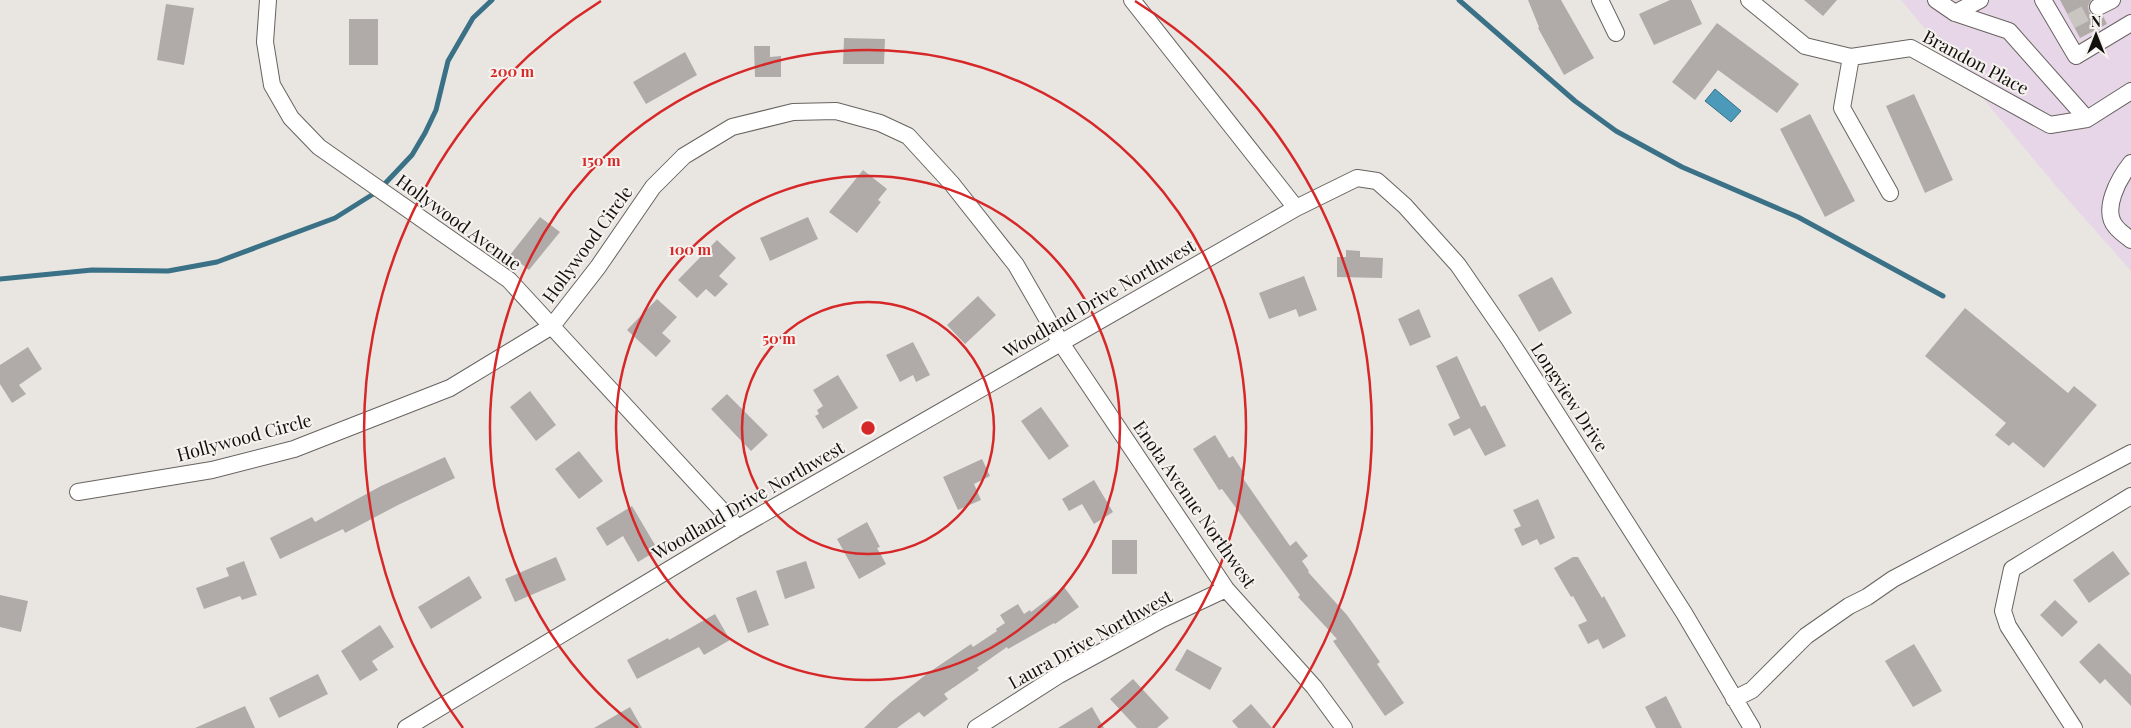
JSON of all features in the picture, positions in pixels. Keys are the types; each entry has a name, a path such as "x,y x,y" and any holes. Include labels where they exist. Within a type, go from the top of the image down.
{"street":[{"name":"Hollywood Avenue","path":"268,0 265,42 272,85 291,118 319,147 509,280 738,528"},
{"path":"1132,0 1296,208"},
{"path":"1600,0 1616,33"},
{"name":"Brandon Place","path":"1749,0 1805,46 1851,58 1911,48 2050,125 2087,119 2131,92"},
{"path":"1936,0 1956,13 2009,31 2087,119"},
{"path":"1956,13 1978,0"},
{"path":"2047,2 2065,24 2076,56 2131,23"},
{"path":"1851,58 1842,108 1890,193"},
{"name":"Hollywood Circle","path":"78,492 212,470 294,449 450,388 552,326 598,267 653,187 684,156 732,127 793,112 836,111 880,123 908,136 952,184 1016,265 1061,343"},
{"path":"2131,163 2124,172 2109,208 2114,226 2131,240"},
{"name":"Longview Drive","path":"1296,208 1357,178 1376,181 1405,206 1458,265 1509,339 1684,613 1752,728"},
{"name":"Woodland Drive Northwest","path":"406,728 738,528 1296,208"},
{"name":"Enota Avenue Northwest","path":"1061,343 1226,589 1314,687 1344,728"},
{"path":"1734,699 1752,690 1806,636 1849,606 1868,597 1893,579 2131,453"},
{"path":"2074,728 2008,626 2003,611 2012,569 2131,496"},
{"name":"Laura Drive Northwest","path":"976,728 1059,675 1162,619 1226,589"}],"shaded area":[{"path":"1901,0 2131,0 2131,271 2056,186"}],"water":[{"path":"1715,89 1741,111 1731,122 1705,101"}],"building":[{"path":"1528,0 1561,0 1594,58 1564,75 1538,28"},
{"path":"1670,0 1691,0 1702,24 1654,45 1639,14"},
{"path":"1804,0 1837,0 1823,16"},
{"path":"2060,0 2091,0 2088,6 2089,12 2097,17 2103,16 2107,24 2080,38"},
{"path":"166,4 194,8 184,65 157,60"},
{"path":"349,19 378,19 378,65 349,65"},
{"path":"1717,23 1799,84 1777,113 1718,70 1695,100 1672,82"},
{"path":"844,38 885,39 884,64 843,64"},
{"path":"754,46 770,46 770,57 781,56 781,77 755,77"},
{"path":"685,52 697,75 646,104 633,82"},
{"path":"1914,94 1953,180 1925,193 1886,106"},
{"path":"1810,114 1855,201 1825,217 1780,129"},
{"path":"863,170 887,189 878,200 881,202 857,233 829,212"},
{"path":"540,217 560,232 529,270 510,255"},
{"path":"808,217 818,239 770,261 760,238"},
{"path":"717,240 736,258 719,276 728,284 715,297 706,289 697,298 678,280"},
{"path":"1346,250 1360,251 1360,257 1383,258 1382,278 1337,277 1337,257 1346,257"},
{"path":"1304,276 1317,310 1299,317 1296,309 1269,319 1259,293"},
{"path":"1552,277 1572,313 1539,332 1518,295"},
{"path":"978,296 996,315 965,344 947,325"},
{"path":"657,299 677,317 662,333 671,341 656,357 627,330"},
{"path":"1965,308 2068,393 2074,386 2097,405 2044,468 2013,442 2009,446 1995,435 2006,423 1925,356"},
{"path":"1419,309 1431,337 1410,346 1398,319"},
{"path":"913,342 930,375 916,382 913,375 900,382 886,355"},
{"path":"28,347 42,369 19,385 26,394 12,403 0,384 0,365"},
{"path":"1457,356 1481,407 1485,405 1506,446 1485,456 1470,428 1454,436 1448,424 1460,418 1436,366"},
{"path":"838,375 858,408 823,429 815,416 819,414 817,410 823,406 813,390"},
{"path":"530,391 556,425 536,441 510,407"},
{"path":"727,394 768,435 751,451 711,409"},
{"path":"1041,407 1069,446 1049,460 1021,421"},
{"path":"1215,435 1229,458 1233,456 1245,475 1242,477 1290,546 1296,541 1308,556 1302,561 1308,572 1347,615 1380,662 1377,664 1404,703 1385,716 1333,641 1337,639 1298,597 1300,595 1222,489 1219,490 1193,449"},
{"path":"579,451 603,481 579,499 555,469"},
{"path":"445,457 455,478 345,533 343,529 280,559 270,538 312,517 315,522 381,486"},
{"path":"982,459 990,476 974,484 981,500 958,510 943,477"},
{"path":"1094,480 1113,512 1094,524 1082,504 1069,511 1062,499"},
{"path":"1538,499 1555,538 1540,545 1537,539 1522,546 1514,529 1521,526 1513,510"},
{"path":"632,506 658,550 638,562 623,536 607,546 596,528"},
{"path":"867,522 880,547 877,548 886,564 859,579 837,539"},
{"path":"1112,540 1137,540 1137,574 1112,574"},
{"path":"2113,551 2130,574 2089,603 2073,580"},
{"path":"556,557 566,580 515,602 505,579"},
{"path":"1573,557 1578,557 1602,598 1604,596 1626,636 1603,649 1598,639 1588,644 1578,625 1587,621 1554,568"},
{"path":"244,561 257,595 242,600 240,596 204,609 196,588 229,576 226,568"},
{"path":"806,561 815,588 785,599 776,571"},
{"path":"469,576 482,598 431,629 418,607"},
{"path":"1064,587 1079,607 1055,624 1008,649 1007,647 977,668 979,670 944,694 948,699 924,717 919,712 897,728 864,728 891,702 928,673 971,644 973,647 997,631 996,629 1005,623 1000,615 1018,604 1024,614 1030,610 1031,612"},
{"path":"756,590 769,625 748,633 736,598"},
{"path":"0,595 28,601 21,632 0,627"},
{"path":"2055,600 2078,622 2062,637 2040,615"},
{"path":"715,614 730,640 704,655 699,647 637,679 627,660 668,638 669,640"},
{"path":"380,625 394,647 372,661 378,670 360,681 341,651"},
{"path":"2099,643 2131,675 2131,706 2105,679 2100,684 2079,662"},
{"path":"1914,644 1942,691 1913,707 1885,661"},
{"path":"1187,649 1222,668 1210,690 1175,670"},
{"path":"318,674 328,694 279,718 269,698"},
{"path":"1133,679 1169,718 1157,728 1137,728 1110,699"},
{"path":"1666,696 1682,728 1656,728 1645,707"},
{"path":"1251,704 1272,728 1238,728 1232,721"},
{"path":"245,706 255,728 195,728"},
{"path":"630,707 642,728 594,728"},
{"path":"1092,707 1104,728 1058,728"}],"waterway":[{"path":"0,279 92,270 168,271 217,262 335,218 378,191 412,155 436,110 448,61 473,18 492,0"},
{"path":"1459,0 1575,101 1616,131 1682,167 1798,217 1943,296"}],"tunnel":[{"path":"2071,21 2098,7"}]}
